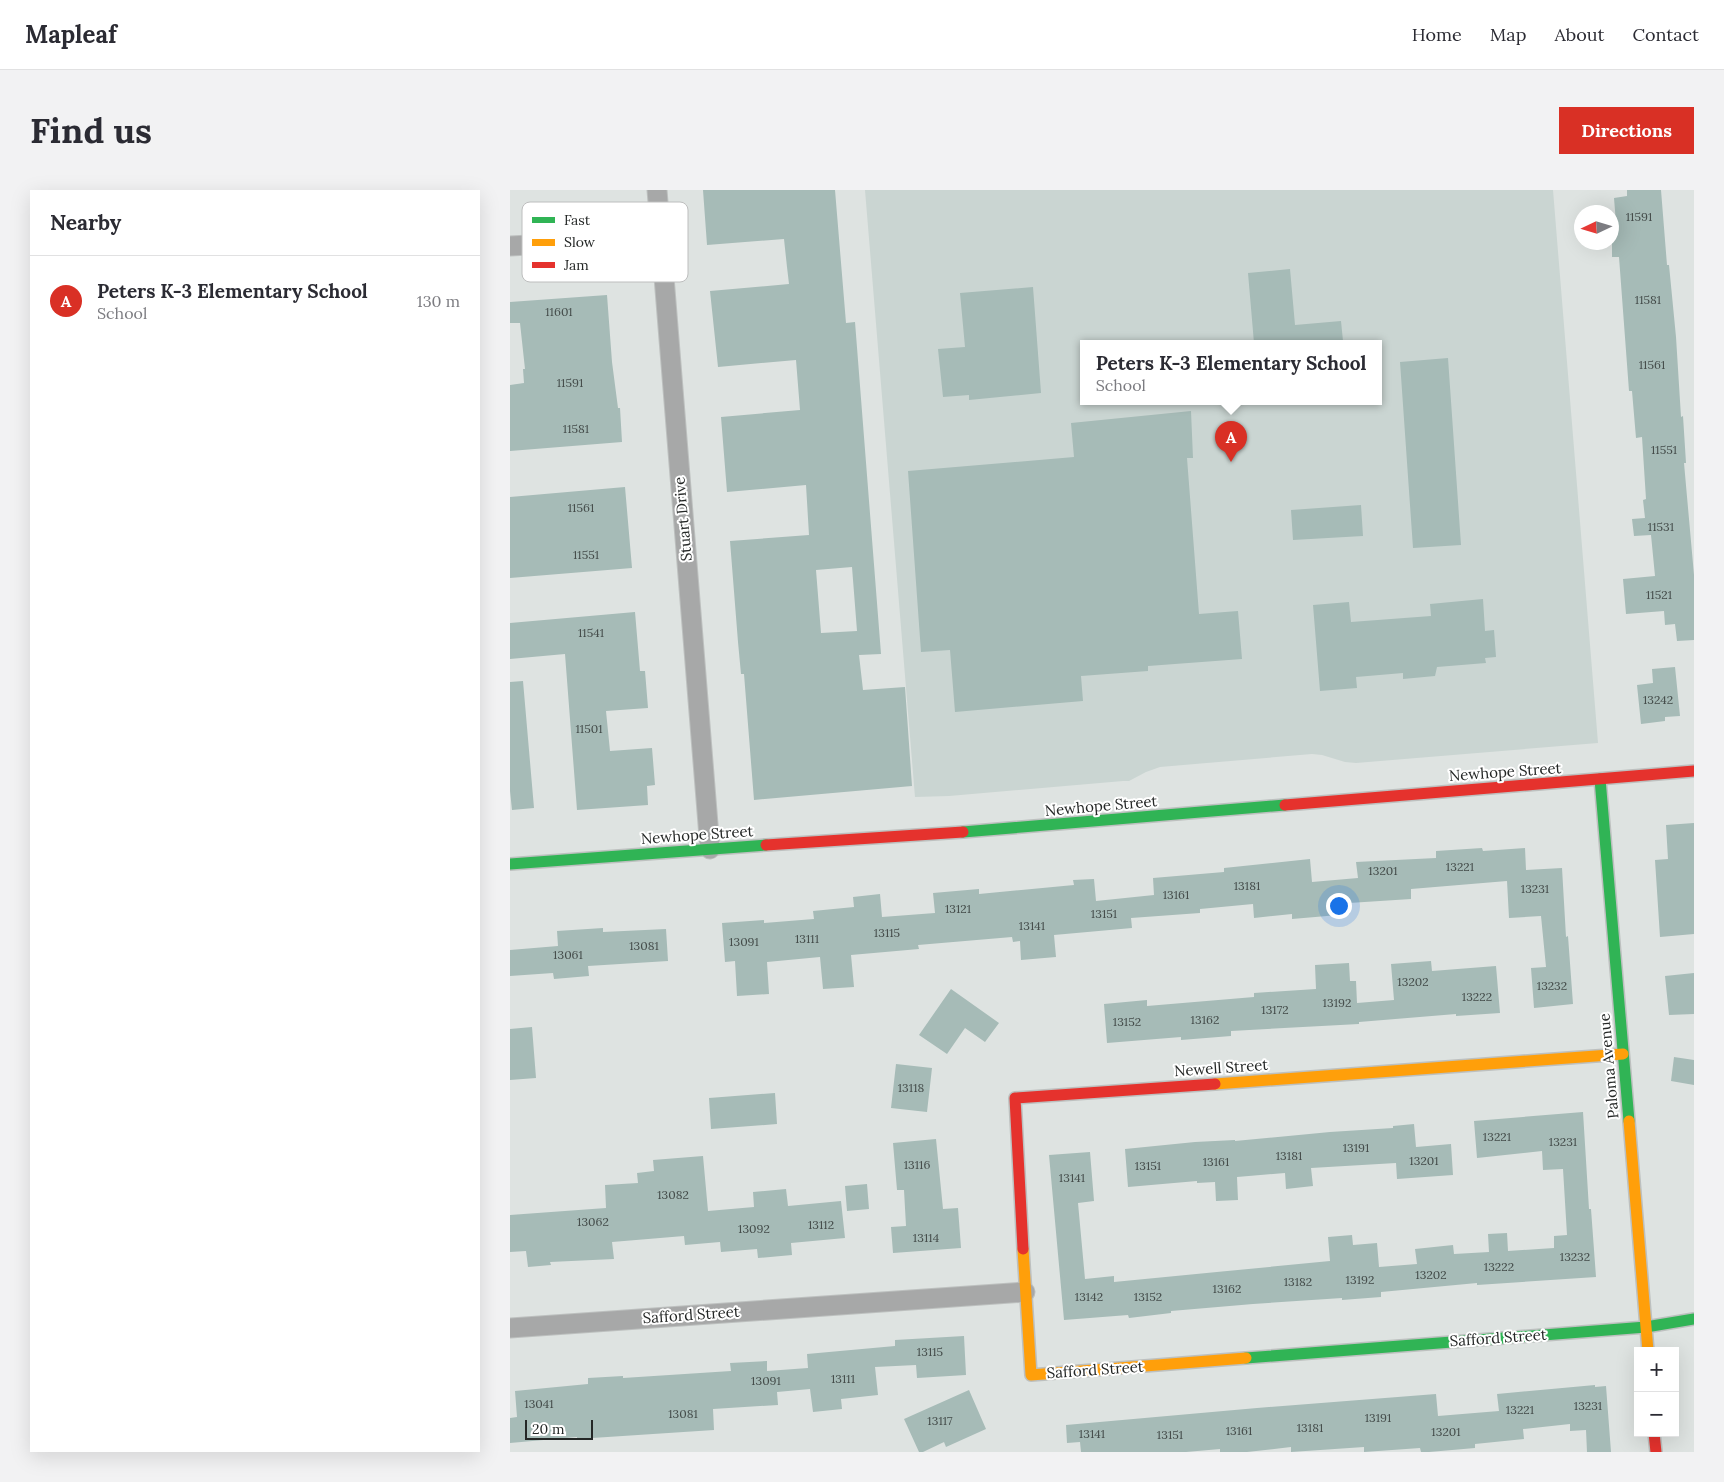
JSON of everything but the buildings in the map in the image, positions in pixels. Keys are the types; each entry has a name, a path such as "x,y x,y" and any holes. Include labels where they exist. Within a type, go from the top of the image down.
{"street":[{"name":"Stuart Drive","path":"665,282 710,849"},
{"name":"Newhope Street","path":"510,864 953,834 1694,771"},
{"name":"Paloma Avenue","path":"1600,779 1648,1347"},
{"name":"Newell Street","path":"1024,1292 1015,1098 1623,1054"},
{"name":"Safford Street","path":"510,1328 1024,1292 1032,1375 1646,1327 1694,1319"},
{"path":"1654,1437 1656,1452"}],"shaded area":[{"path":"865,190 1553,190 1598,743 1356,763 1312,754 1160,767 1129,781 949,796 915,797"}],"traffic: fast":[{"path":"1600,779 1629,1121"},
{"path":"963,832 1285,805"},
{"path":"510,864 766,845"},
{"path":"1246,1358 1646,1327 1694,1319"}],"traffic: slow":[{"path":"1215,1084 1623,1054"},
{"path":"1629,1121 1648,1347"},
{"path":"1023,1249 1031,1375 1246,1358"}],"traffic: jam":[{"path":"1285,805 1694,771"},
{"path":"766,845 963,832"},
{"path":"1023,1249 1015,1098 1215,1084"},
{"path":"1654,1437 1656,1452"}],"place":[{"name":"Peters K-3 Elementary School","path":"1231,462"}]}
